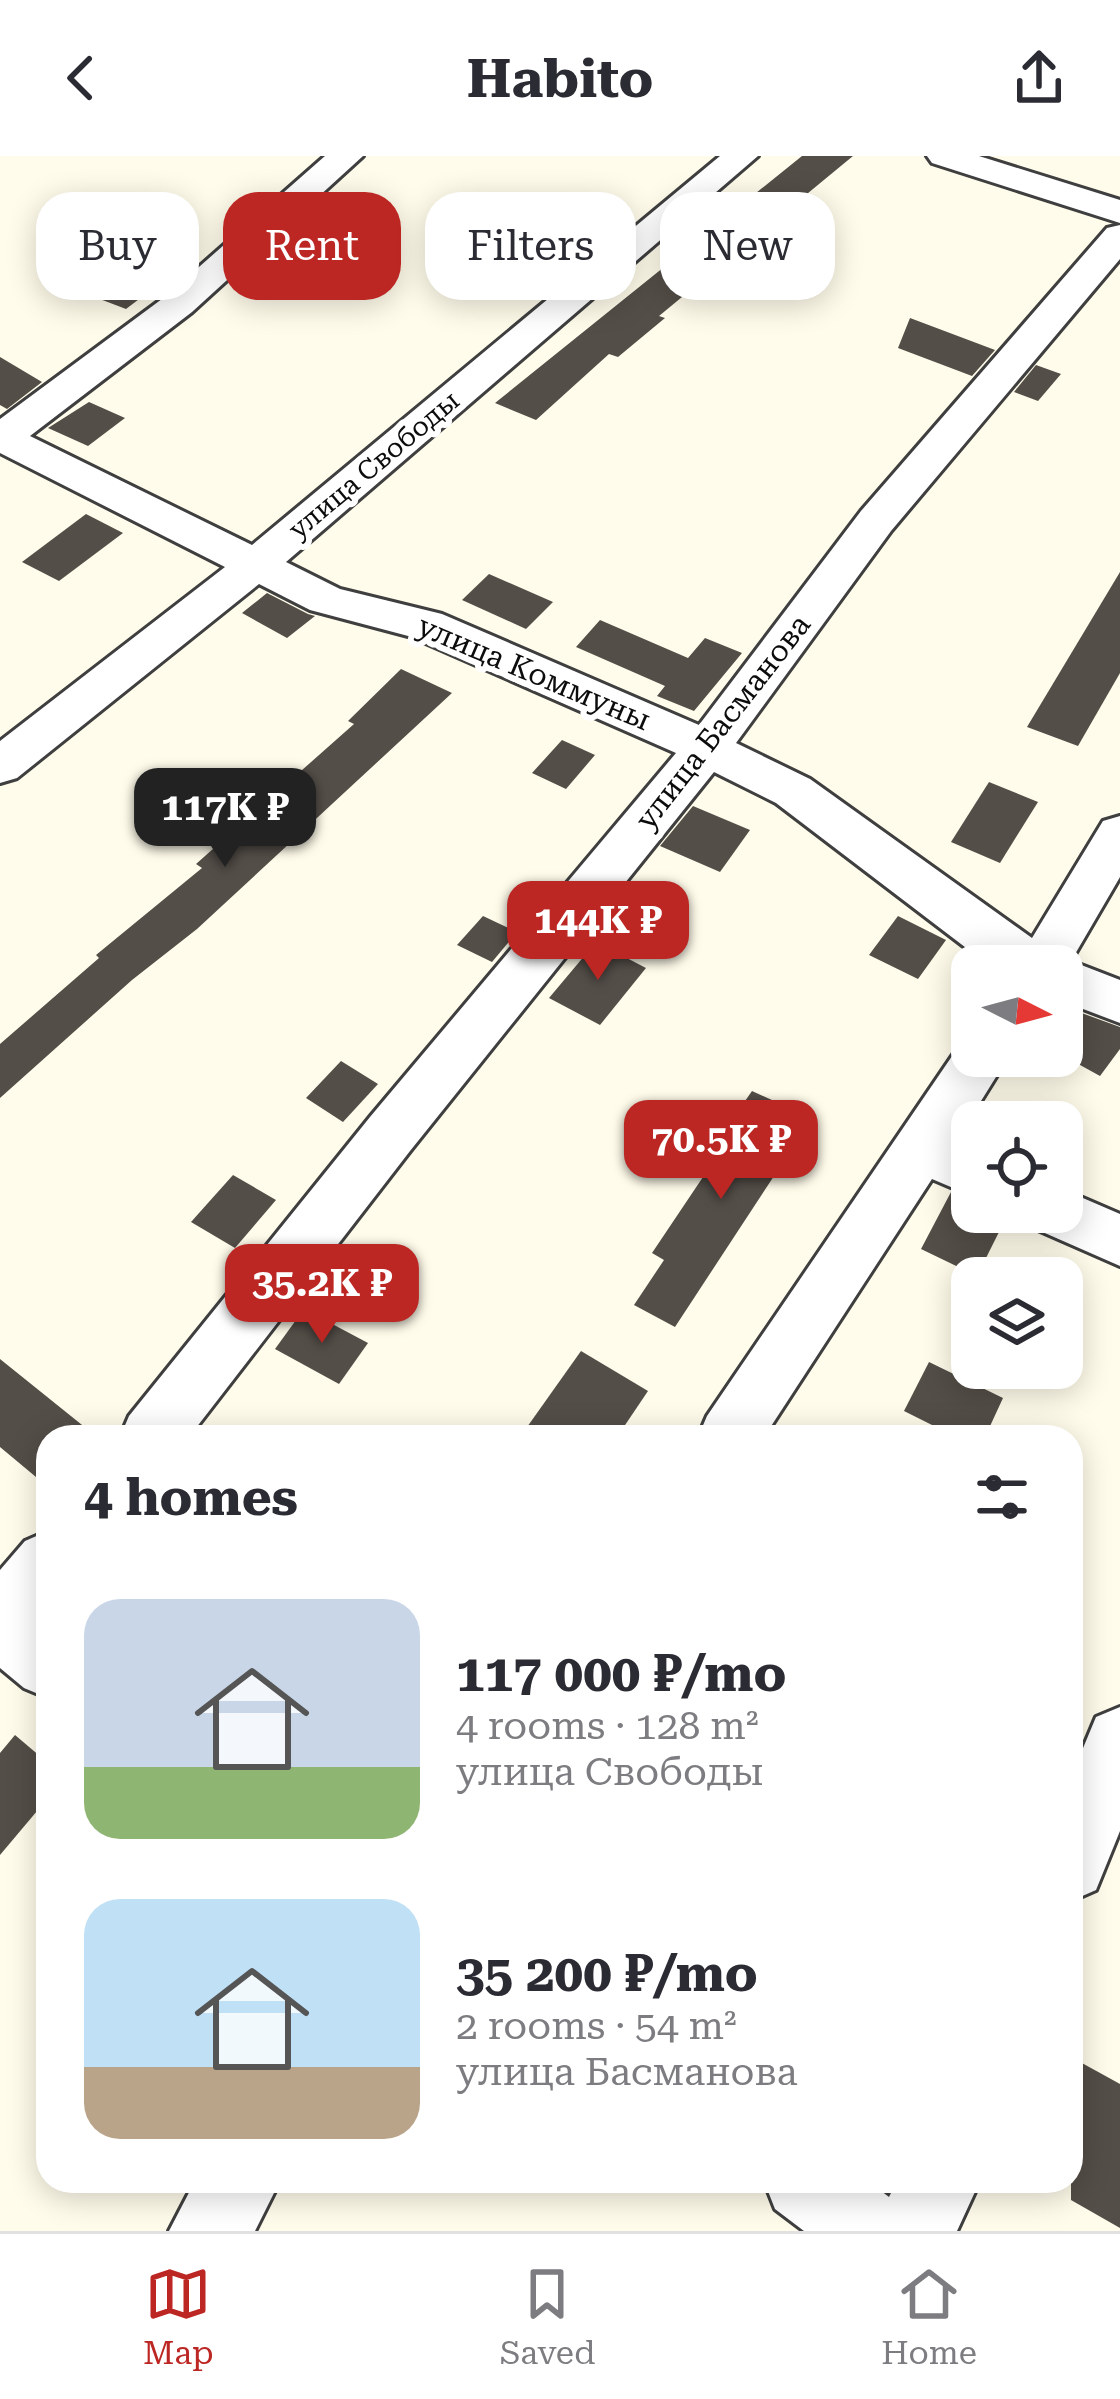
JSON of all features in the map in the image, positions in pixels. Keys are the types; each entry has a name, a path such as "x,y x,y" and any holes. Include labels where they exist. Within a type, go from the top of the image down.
{"street":[{"path":"0,437 179,304 346,156"},
{"name":"улица Свободы","path":"0,766 257,563 741,156"},
{"path":"944,156 1120,212"},
{"name":"улица Басманова","path":"160,1425 390,1134 706,749 876,521 1120,236"},
{"name":"улица Коммуны","path":"0,437 338,606 426,625 706,749 809,802 1000,945"},
{"path":"1053,945 1120,834"},
{"path":"1083,987 1120,1002"},
{"path":"738,1425 946,1160 975,1077"},
{"path":"1083,1224 1120,1241"},
{"path":"14,1645 36,1592"},
{"path":"1083,1835 1120,1741"},
{"path":"209,2231 233,2193"},
{"path":"819,2193 868,2231"},
{"path":"913,2231 934,2193"}],"building":[{"path":"802,156 853,156 809,192 757,192"},
{"path":"660,270 660,300 678,300 659,316 665,318 618,357 609,354 536,420 495,403 623,300 636,300 636,290"},
{"path":"102,300 138,300 126,309"},
{"path":"910,318 995,350 972,376 898,348"},
{"path":"0,357 42,382 7,409 0,405"},
{"path":"1036,365 1061,374 1038,401 1014,392"},
{"path":"89,402 125,418 88,446 48,428"},
{"path":"86,514 123,533 59,581 22,562"},
{"path":"1120,572 1120,673 1078,746 1027,727"},
{"path":"489,574 553,602 526,629 462,600"},
{"path":"267,593 315,616 287,638 242,613"},
{"path":"600,620 688,658 705,638 742,653 694,711 657,696 665,686 576,647"},
{"path":"401,669 452,693 197,929 132,980 0,1098 0,1044 99,958 96,955 202,868 196,864 354,724 348,721"},
{"path":"562,740 595,755 566,789 532,773"},
{"path":"989,782 1038,802 1000,863 951,842"},
{"path":"693,806 750,830 720,872 660,846"},
{"path":"483,916 517,932 492,962 457,945"},
{"path":"898,916 946,940 918,979 869,955"},
{"path":"596,942 646,968 600,1025 549,998"},
{"path":"1083,1014 1120,1027 1120,1049 1100,1076 1083,1067"},
{"path":"341,1061 378,1084 343,1122 306,1098"},
{"path":"752,1091 812,1118 675,1327 634,1305 664,1260 652,1253 703,1177 695,1173"},
{"path":"233,1175 276,1200 235,1248 191,1222"},
{"path":"951,1192 951,1233 998,1233 986,1257 951,1257 951,1263 921,1249"},
{"path":"304,1309 368,1343 339,1384 275,1349"},
{"path":"581,1351 648,1391 625,1425 529,1425"},
{"path":"0,1359 82,1425 36,1425 36,1477 0,1447"},
{"path":"929,1362 951,1373 951,1389 984,1389 1003,1398 991,1425 932,1425 904,1411"},
{"path":"15,1735 36,1753 36,1812 0,1855 0,1753"},
{"path":"1083,2064 1120,2084 1120,2228 1071,2200 1071,2193 1083,2193"}]}
